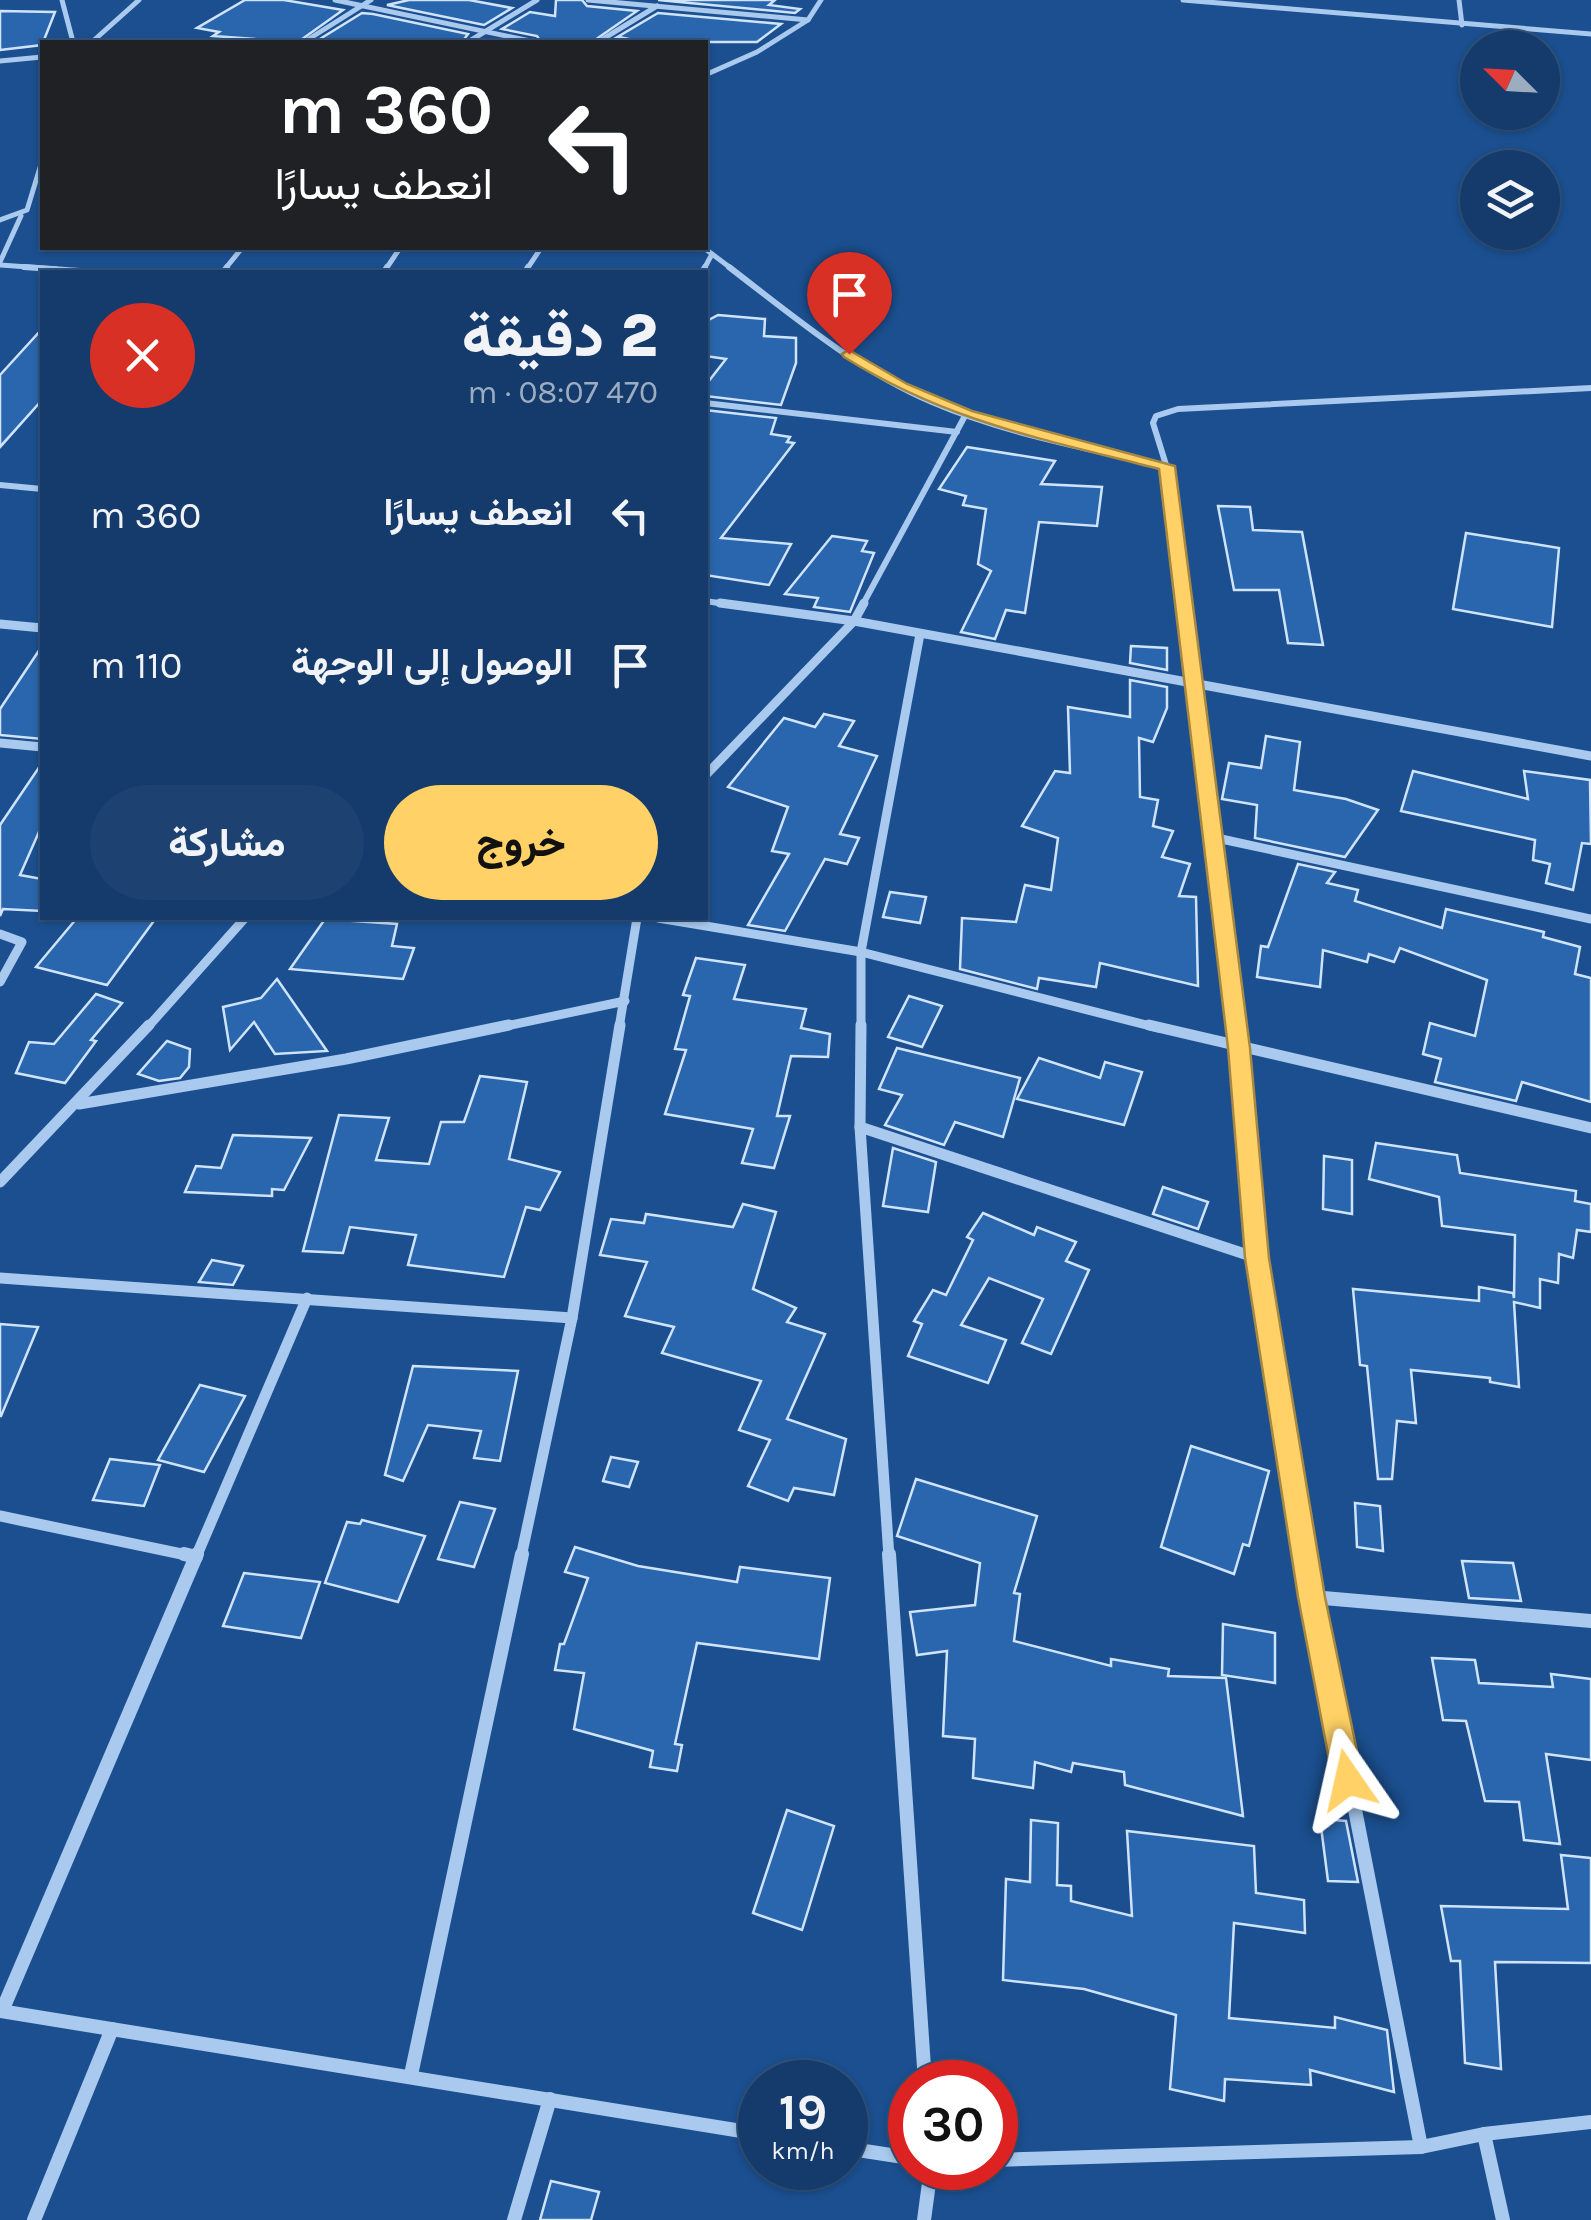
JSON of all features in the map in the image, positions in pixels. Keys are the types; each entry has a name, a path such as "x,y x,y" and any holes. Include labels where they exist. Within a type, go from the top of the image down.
{"street":[{"path":"62,0 73,40"},
{"path":"94,40 139,0"},
{"path":"334,0 525,40"},
{"path":"307,40 371,0"},
{"path":"472,40 537,0"},
{"path":"588,0 674,3 808,20"},
{"path":"708,75 786,36 808,20 821,0"},
{"path":"1182,0 1591,34"},
{"path":"1459,0 1462,25"},
{"path":"601,40 659,5"},
{"path":"0,61 40,58"},
{"path":"40,168 32,198 0,263 73,270"},
{"path":"32,198 40,198"},
{"path":"0,220 21,216"},
{"path":"225,270 240,250"},
{"path":"707,250 874,372 966,414 1167,466"},
{"path":"703,270 712,254"},
{"path":"1422,2147 1312,1597 1257,1258 1239,1048 1196,684 1167,466 1153,422 1165,411 1591,388"},
{"path":"708,403 958,432"},
{"path":"708,773 854,621 966,414"},
{"path":"0,485 40,489"},
{"path":"708,601 854,621 1591,756"},
{"path":"0,624 40,628"},
{"path":"920,634 862,952 860,1127 924,2060"},
{"path":"0,744 40,747"},
{"path":"1212,837 1591,920"},
{"path":"1,1180 78,1104 243,920"},
{"path":"411,2075 572,1318 637,920"},
{"path":"670,920 862,952 1239,1048 1381,1076 1591,1128"},
{"path":"0,934 22,942 0,982"},
{"path":"78,1104 346,1059 624,1001"},
{"path":"860,1127 1257,1258"},
{"path":"0,1278 572,1318"},
{"path":"307,1298 1,2011 738,2130"},
{"path":"0,1516 196,1556"},
{"path":"1312,1597 1591,1621"},
{"path":"34,2220 112,2029"},
{"path":"514,2220 550,2099"},
{"path":"1018,2159 1422,2147 1484,2134 1591,2122"},
{"path":"1484,2134 1503,2220"},
{"path":"924,2220 927,2190"}],"building":[{"path":"245,0 284,0 343,10 301,40 213,36 219,32 197,28"},
{"path":"409,0 469,0 512,8 484,25 387,5"},
{"path":"556,0 582,0 587,6 637,11 595,40 540,40 537,36 502,29 530,12 555,16"},
{"path":"658,0 775,0 769,5 800,9 795,13"},
{"path":"0,11 55,12 40,45 0,50"},
{"path":"362,13 468,34 464,40 318,40"},
{"path":"658,13 781,24 757,42 619,37 612,40"},
{"path":"718,315 765,319 764,336 796,338 796,363 781,405 708,396 708,382 726,359 708,356 708,320"},
{"path":"40,331 40,402 0,447 0,375"},
{"path":"708,410 776,418 771,434 790,437 787,442 794,443 721,538 791,544 769,585 708,575"},
{"path":"967,447 1055,461 1041,484 1102,487 1097,526 1039,522 1025,613 1006,610 995,639 961,632 991,571 978,564 986,509 963,505 966,496 939,489"},
{"path":"1218,506 1250,507 1253,530 1302,532 1323,645 1288,643 1279,590 1234,590"},
{"path":"1466,533 1559,548 1552,627 1453,609"},
{"path":"832,536 867,541 862,551 874,553 850,612 814,607 818,598 785,594"},
{"path":"1131,646 1167,648 1167,670 1130,663"},
{"path":"40,649 40,739 0,735 0,709"},
{"path":"1130,680 1167,687 1167,708 1153,742 1139,738 1140,797 1158,800 1153,826 1173,831 1162,857 1190,864 1179,896 1196,897 1198,986 1100,963 1096,987 1039,978 1037,989 960,969 962,918 1016,922 1025,885 1051,890 1058,838 1022,826 1055,771 1070,773 1068,707 1130,717"},
{"path":"824,714 854,721 839,746 877,756 840,834 859,838 847,864 825,859 785,931 748,925 789,854 772,851 788,807 728,787 784,718 815,727"},
{"path":"1266,736 1300,742 1294,790 1346,799 1378,810 1345,857 1255,838 1257,805 1222,799 1229,763 1261,768"},
{"path":"40,766 40,830 20,875 40,879 40,911 3,909 0,916 0,825"},
{"path":"1413,771 1528,799 1524,771 1590,780 1591,844 1582,843 1573,890 1546,883 1550,864 1533,860 1535,840 1401,811"},
{"path":"1298,864 1335,872 1327,883 1358,890 1355,901 1442,928 1446,909 1544,932 1543,937 1580,947 1575,974 1591,978 1591,1102 1522,1082 1516,1101 1435,1082 1441,1059 1423,1054 1430,1023 1475,1036 1487,980 1400,948 1394,962 1369,954 1367,962 1323,950 1320,987 1257,977 1261,946 1268,947"},
{"path":"890,892 926,897 920,923 883,917"},
{"path":"75,920 155,920 107,985 36,967"},
{"path":"324,920 397,924 392,946 414,948 403,979 290,969"},
{"path":"696,958 745,965 734,999 806,1009 801,1028 830,1034 828,1057 791,1056 777,1116 790,1116 774,1168 742,1163 753,1129 665,1114 686,1050 675,1049 690,996 683,995"},
{"path":"277,979 327,1051 275,1054 254,1022 230,1050 223,1007 261,998"},
{"path":"96,994 122,1003 91,1040 96,1041 65,1083 16,1073 29,1042 54,1044"},
{"path":"909,996 942,1006 922,1047 888,1037"},
{"path":"167,1041 190,1049 189,1067 180,1078 159,1081 138,1074"},
{"path":"897,1048 1020,1078 1003,1137 955,1122 944,1145 885,1125 902,1095 879,1089"},
{"path":"1039,1058 1100,1078 1105,1062 1142,1072 1124,1125 1017,1099"},
{"path":"480,1076 527,1082 509,1159 560,1172 540,1210 526,1207 504,1277 408,1265 416,1235 350,1227 343,1253 303,1251 339,1115 389,1118 376,1160 429,1164 441,1122 464,1122"},
{"path":"233,1135 311,1138 284,1190 272,1189 272,1196 185,1192 196,1166 221,1168"},
{"path":"1376,1143 1457,1155 1460,1173 1576,1191 1575,1201 1591,1204 1591,1232 1577,1230 1573,1258 1559,1254 1558,1283 1540,1279 1540,1308 1514,1302 1519,1387 1490,1382 1490,1378 1411,1370 1416,1423 1397,1421 1392,1479 1378,1479 1367,1366 1360,1365 1353,1289 1479,1301 1479,1287 1513,1293 1514,1298 1515,1235 1442,1226 1439,1197 1369,1179"},
{"path":"893,1148 936,1162 928,1212 883,1206"},
{"path":"1324,1156 1352,1160 1352,1214 1323,1209"},
{"path":"1163,1187 1208,1202 1198,1229 1153,1214"},
{"path":"743,1204 776,1212 753,1289 796,1308 787,1322 825,1334 787,1419 846,1439 834,1495 794,1488 788,1501 748,1486 770,1440 739,1430 761,1381 662,1353 674,1327 625,1316 647,1262 600,1255 611,1219 644,1223 646,1214 733,1227"},
{"path":"983,1213 1034,1235 1037,1227 1076,1242 1066,1261 1089,1270 1051,1354 1022,1343 1043,1299 989,1278 961,1325 1006,1340 988,1383 908,1356 922,1324 914,1321 933,1290 946,1295 973,1240 967,1237"},
{"path":"212,1260 243,1266 233,1285 199,1282"},
{"path":"0,1324 38,1327 1,1416 0,1416"},
{"path":"413,1366 518,1371 500,1461 474,1458 481,1431 428,1425 403,1481 385,1475"},
{"path":"200,1385 245,1396 204,1472 158,1460"},
{"path":"1191,1446 1269,1471 1249,1546 1243,1544 1234,1574 1161,1547"},
{"path":"611,1457 638,1462 629,1487 603,1481"},
{"path":"110,1459 160,1465 144,1506 93,1500"},
{"path":"916,1479 1037,1516 1014,1593 1020,1594 1014,1641 1111,1666 1111,1659 1169,1669 1168,1676 1226,1678 1243,1816 1125,1785 1124,1772 1073,1763 1071,1772 1035,1762 1033,1788 973,1778 975,1739 943,1736 947,1651 917,1655 910,1612 975,1605 980,1563 897,1536"},
{"path":"460,1502 495,1509 474,1567 438,1559"},
{"path":"1355,1503 1380,1506 1383,1551 1357,1547"},
{"path":"362,1520 425,1536 398,1602 325,1583 347,1522 360,1524"},
{"path":"575,1547 638,1566 737,1582 740,1567 830,1578 819,1659 697,1643 675,1744 682,1745 677,1771 650,1767 653,1751 574,1729 584,1673 555,1670 560,1644 564,1644 588,1578 565,1572"},
{"path":"1462,1561 1513,1563 1521,1601 1469,1598"},
{"path":"244,1573 320,1582 301,1638 223,1626"},
{"path":"1223,1624 1275,1633 1275,1683 1222,1675"},
{"path":"1432,1658 1475,1660 1479,1683 1553,1687 1551,1674 1591,1679 1591,1760 1546,1754 1560,1844 1524,1840 1519,1802 1485,1801 1466,1721 1443,1720"},
{"path":"787,1810 834,1826 802,1930 753,1913"},
{"path":"1320,1819 1346,1821 1358,1882 1328,1881"},
{"path":"1031,1820 1058,1823 1057,1885 1071,1886 1071,1901 1132,1916 1127,1831 1254,1846 1256,1893 1304,1900 1305,1933 1234,1923 1229,2018 1335,2028 1335,2017 1387,2030 1394,2092 1310,2070 1311,2085 1225,2079 1224,2101 1170,2089 1176,2015 1084,1989 1003,1980 1006,1879 1030,1882"},
{"path":"1561,1855 1591,1858 1591,1963 1495,1962 1501,2069 1465,2063 1460,1961 1451,1961 1441,1906 1568,1909"},
{"path":"551,2181 599,2192 591,2220 540,2220"}],"route":[{"path":"849,354 902,387 966,414 1167,466 1239,1048 1257,1258 1312,1597 1348,1780"}]}
